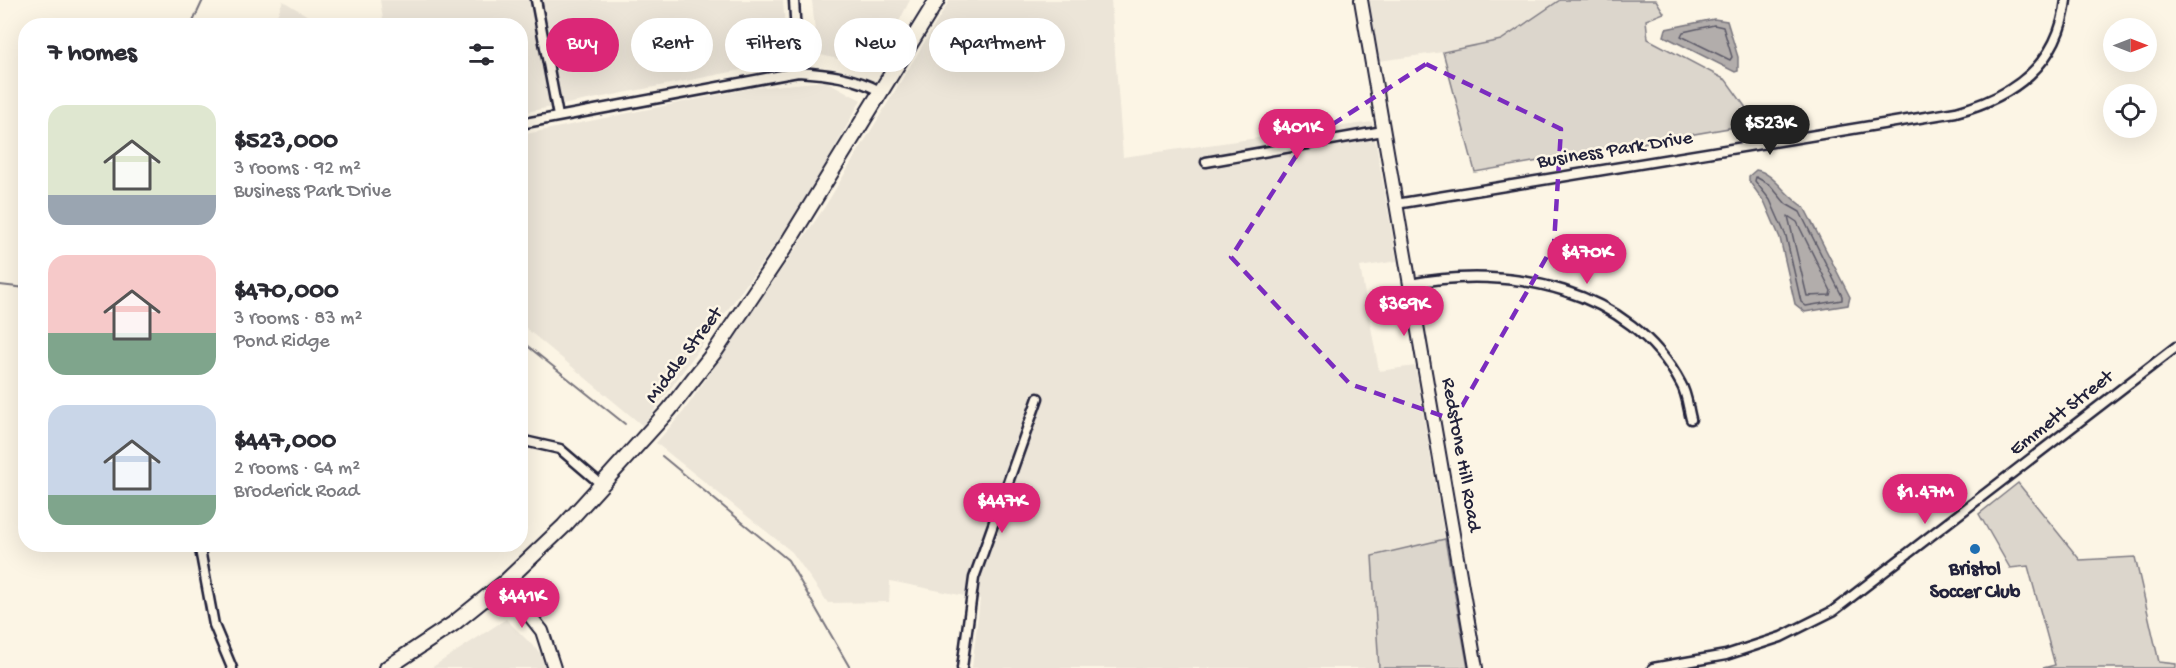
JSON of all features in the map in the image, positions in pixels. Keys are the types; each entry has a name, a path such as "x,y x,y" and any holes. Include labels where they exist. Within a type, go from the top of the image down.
{"main road":[{"name":"Middle Street","path":"387,668 453,624 504,584 602,485 669,410 721,342 788,244 937,0"},
{"name":"Redstone Hill Road","path":"1361,0 1476,668"},
{"path":"504,584 542,631 554,668"}],"street":[{"path":"536,0 558,116"},
{"path":"794,0 795,18"},
{"name":"Business Park Drive","path":"1396,204 1956,112 1987,104 2009,92 2036,70 2053,43 2064,15 2066,0"},
{"path":"528,122 798,72 834,74 880,91"},
{"path":"1206,162 1383,131"},
{"path":"1410,284 1466,276 1503,276 1568,291 1606,308 1659,348 1683,386 1691,419"},
{"name":"Emmett Street","path":"1653,668 1726,655 1781,637 1833,611 2176,347"},
{"path":"962,668 974,578 1038,398"},
{"path":"528,442 560,449 602,485"},
{"path":"200,552 214,625 232,668"}],"highlighted area":[{"path":"1426,64 1561,129 1554,244 1454,420 1350,384 1231,257 1305,142"}],"shaded area":[{"path":"380,0 783,0 784,18 725,18 725,72 731,72 528,112 528,18 383,18"},
{"path":"812,0 910,0 901,18 834,18 834,58 822,55 822,18 814,18"},
{"path":"950,0 1111,0 1123,157 1372,122 1397,261 1360,267 1379,371 1415,366 1445,539 1372,556 1379,668 972,668 980,599 890,581 889,602 828,603 792,552 656,443 684,411 824,208 906,72 917,72 917,54 929,35 929,72 1065,72 1065,18 939,18"},
{"path":"1368,0 1560,0 1501,40 1443,52 1379,61"},
{"path":"1560,0 1656,0 1664,13 1646,20 1648,39 1726,80 1749,112 1746,125 1475,172 1443,52 1501,40"},
{"path":"283,1 311,18 276,18"},
{"path":"826,81 861,100 801,209 643,426 528,330 528,134 752,88"},
{"path":"2018,483 2080,560 2135,557 2159,662 2176,664 2176,668 2043,668 2055,665 2028,566 2010,568 1979,514"},
{"path":"1445,539 1468,668 1379,668 1372,556"},
{"path":"506,619 544,657 545,668 431,668"}],"water":[{"path":"1714,19 1727,21 1738,57 1738,71 1735,72 1664,36 1666,29"},
{"path":"1756,170 1768,175 1804,207 1850,297 1848,305 1805,312 1795,304 1780,238 1765,203 1749,181 1749,176"}],"waterway":[{"path":"195,18 203,0"},
{"path":"0,285 18,287"},
{"path":"528,346 625,424"},
{"path":"662,456 788,560 850,668"}],"place":[{"name":"Bristol Soccer Club","path":"1975,549"}]}
